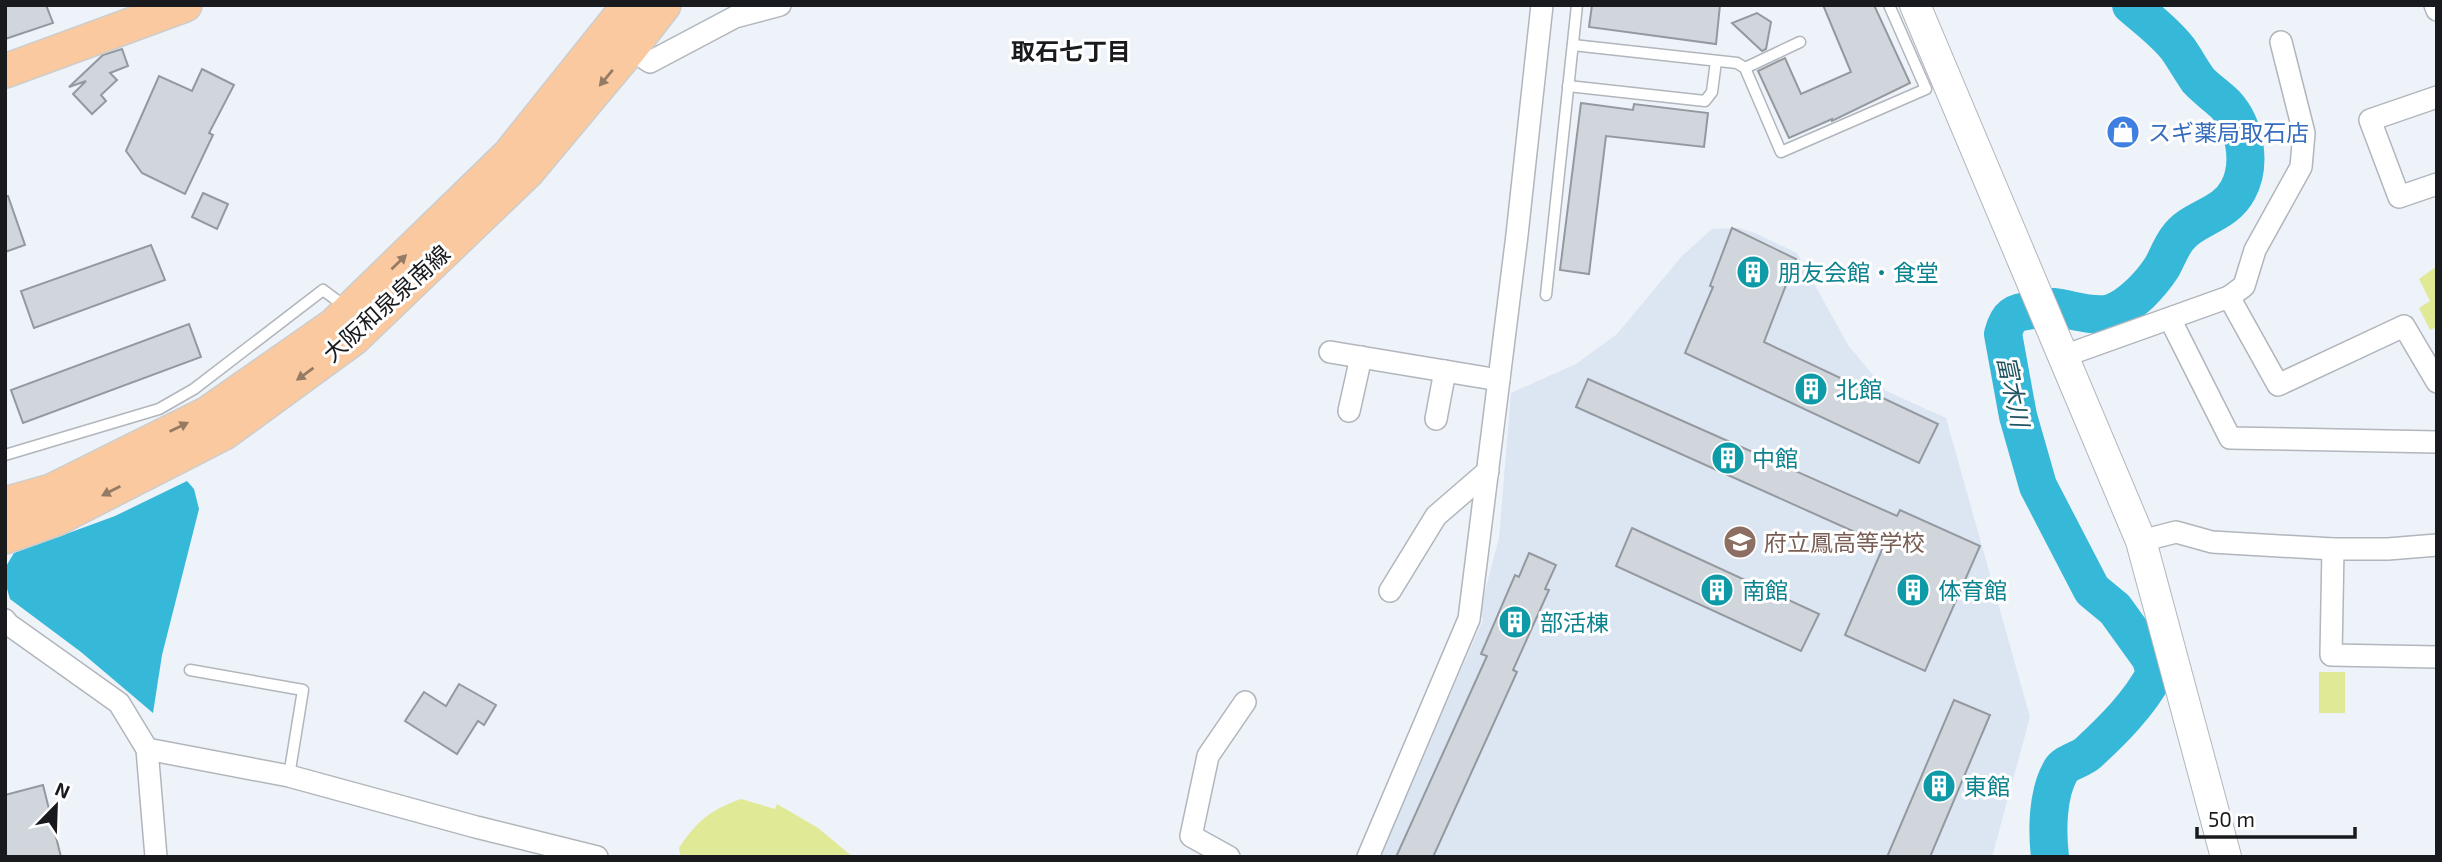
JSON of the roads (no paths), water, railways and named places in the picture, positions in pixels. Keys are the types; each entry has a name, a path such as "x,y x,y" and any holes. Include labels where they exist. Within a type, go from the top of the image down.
{"main road":[{"path":"5,71 185,5"},
{"name":"大阪和泉泉南線","path":"5,504 51,491 208,413 334,325 509,155 629,5"},
{"name":"大阪和泉泉南線","path":"5,537 56,519 224,433 353,339 528,171 664,5"}],"street":[{"path":"630,49 650,62 735,17 780,5"},
{"path":"1368,857 1469,619 1542,5"},
{"path":"1914,5 1937,85 2064,356 2141,541 2226,857"},
{"path":"2064,356 2229,297 2244,286 2255,250 2301,167 2304,133 2281,42"},
{"path":"2437,97 2370,120 2399,197 2437,184"},
{"path":"2229,297 2278,386 2404,326 2437,382"},
{"path":"2170,319 2230,438 2437,442"},
{"path":"1330,352 1499,380"},
{"path":"1349,411 1361,357"},
{"path":"1436,419 1445,370"},
{"path":"1390,591 1436,516 1488,471"},
{"path":"2141,541 2176,532 2213,542 2333,548 2388,549 2437,545"},
{"path":"2333,548 2331,655 2437,657"},
{"path":"5,620 119,703 147,749 156,857"},
{"path":"1229,857 1191,836 1208,756 1245,702"},
{"path":"147,749 289,776 597,857"}],"lane":[{"path":"1546,295 1577,5"},
{"path":"1573,45 1737,63 1745,68 1781,152 1937,85 1889,5"},
{"path":"1745,68 1800,42"},
{"path":"1568,86 1705,101 1712,92 1716,61"},
{"path":"5,455 159,409 194,389 323,290 350,310"},
{"path":"190,670 303,690 289,776"}],"water":[{"path":"187,481 194,489 199,509 162,655 153,713 81,652 10,599 5,582 5,568 14,553 115,516"}],"waterway":[{"name":"富木川","path":"2050,857 2048,824 2053,790 2061,770 2088,753 2116,726 2155,674 2151,659 2115,609 2092,590 2038,486 2018,416 2003,334 2009,319 2020,312 2053,307 2104,314 2126,305 2152,280 2183,232 2217,212 2232,199 2245,169 2242,134 2233,114 2198,80 2167,37 2131,5"}],"place":[{"name":"スギ薬局取石店","path":"2123,132"},
{"name":"朋友会館・食堂","path":"1753,272"},
{"name":"北館","path":"1811,389"},
{"name":"中館","path":"1728,458"},
{"name":"府立鳳高等学校","path":"1740,542"},
{"name":"南館","path":"1717,590"},
{"name":"体育館","path":"1913,590"},
{"name":"部活棟","path":"1515,622"},
{"name":"東館","path":"1939,786"}],"district":[{"name":"取石七丁目","path":"1071,50"}]}
